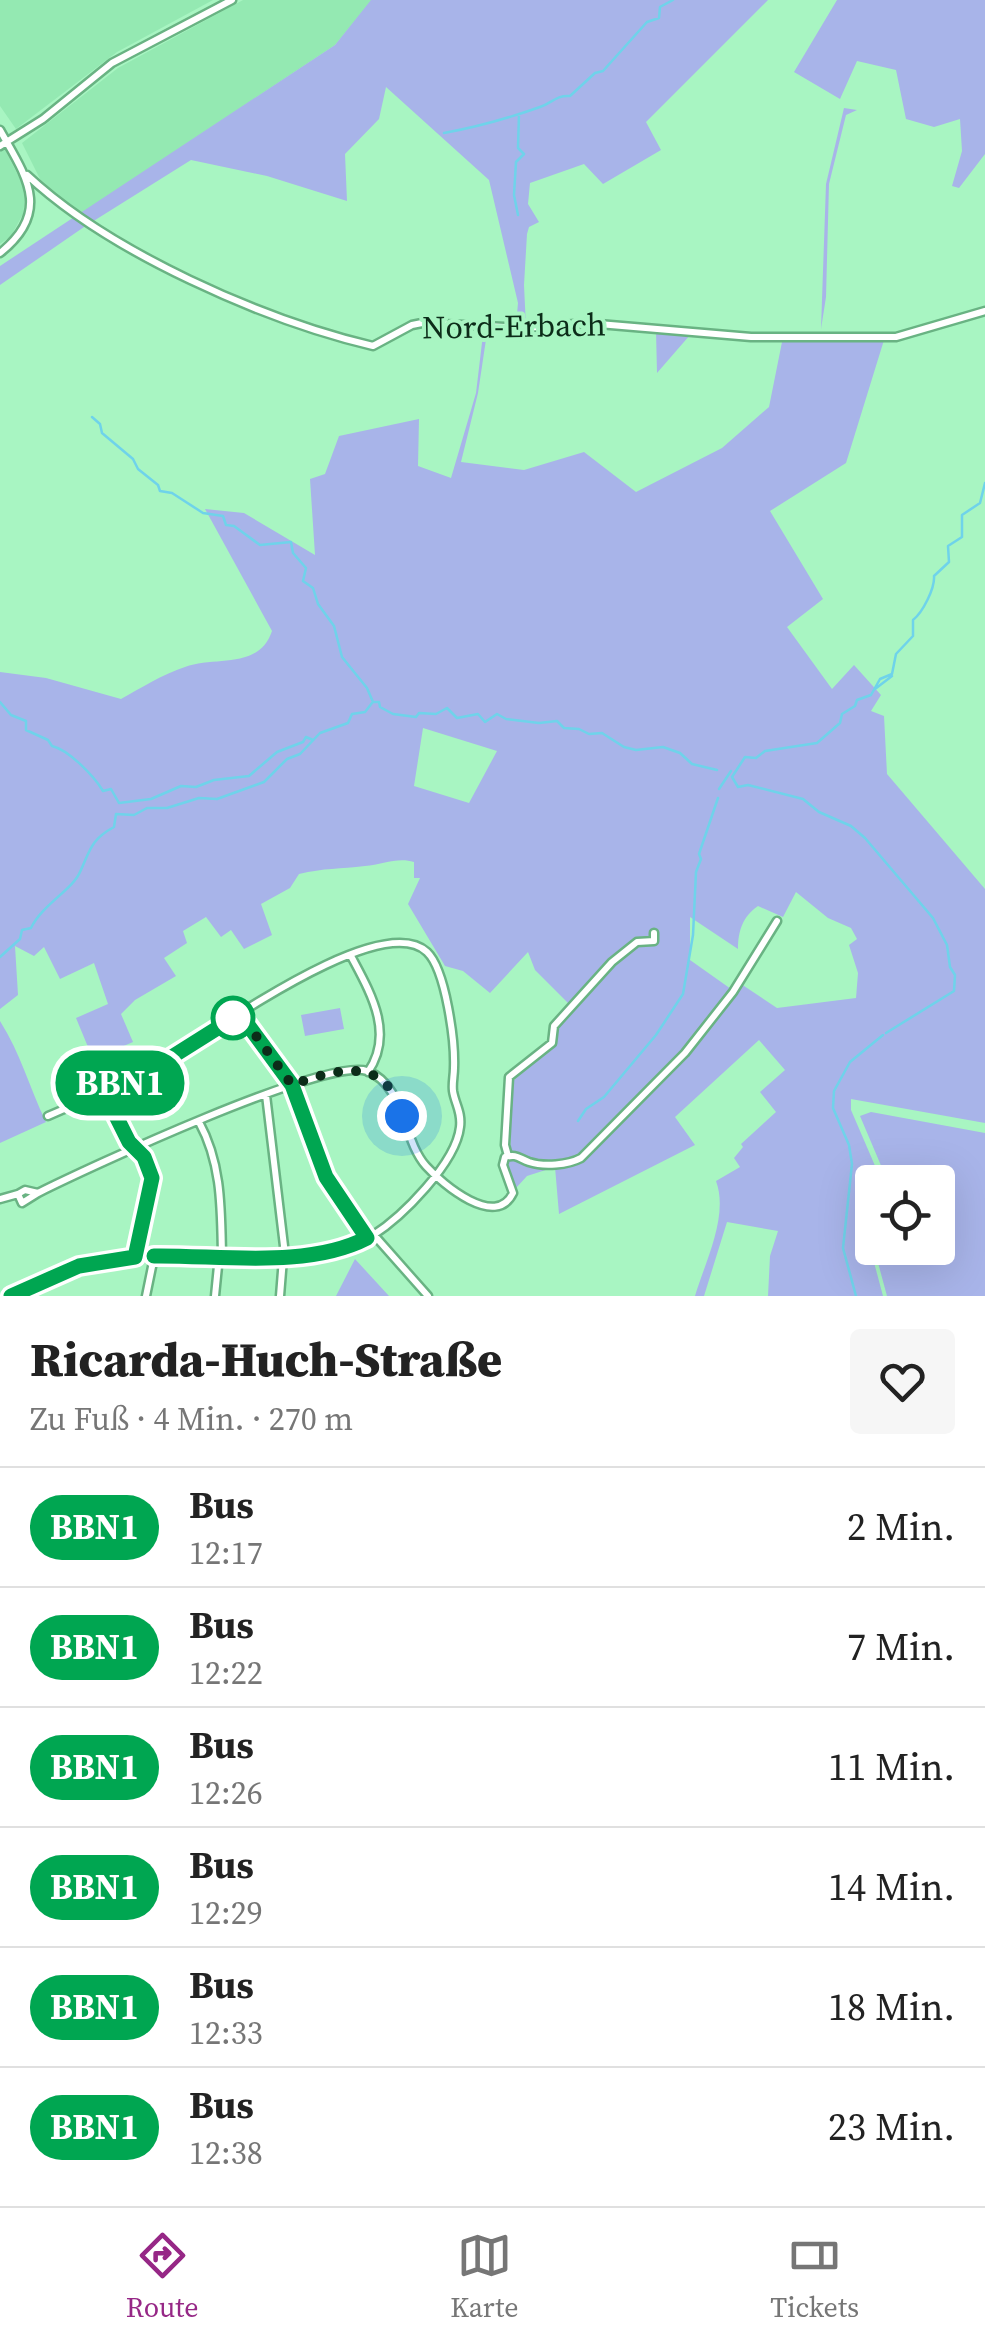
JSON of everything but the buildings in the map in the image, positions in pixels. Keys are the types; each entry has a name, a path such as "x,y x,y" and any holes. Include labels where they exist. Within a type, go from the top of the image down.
{"street":[{"path":"3,144 43,120 112,63 232,0"},
{"path":"0,130 3,144 27,175 30,198 26,221 17,238 0,253"},
{"name":"Nord-Erbach","path":"27,175 82,220 214,291 372,346 422,323 526,328 588,323 752,338 896,337 985,311"},
{"path":"0,1199 25,1190 38,1193 136,1146 292,1085 334,1072 368,1072 393,1096 416,1153 436,1175 476,1204 495,1208 510,1200 513,1193 503,1159 508,1156 541,1164 582,1158 684,1053 733,992 778,921"},
{"path":"508,1156 505,1145 510,1077 552,1043 554,1026 612,962 637,942 654,941 654,933"},
{"path":"12,1296 79,1266 135,1257 285,1258 336,1250 370,1236 394,1218 455,1150 461,1123 453,1090 445,992 436,966 428,954 403,942 380,944 298,977 170,1058 48,1116"},
{"path":"351,956 378,1010 377,1054 368,1072"},
{"path":"240,1014 292,1085 326,1177 370,1236 428,1296"},
{"path":"104,1092 129,1142 136,1146 150,1171 152,1184 135,1257"},
{"path":"266,1095 285,1258 280,1296"},
{"path":"200,1122 214,1150 217,1171 221,1256 215,1296"},
{"path":"146,1296 154,1256"}],"shaded area":[{"path":"0,0 213,0 117,52 16,129 0,106"},
{"path":"243,0 372,0 335,45 79,215 42,183 22,143 118,68"},
{"path":"371,0 768,0 646,122 661,150 603,184 584,164 530,183 528,204 539,222 529,227 527,234 526,327 507,327 517,314 518,303 489,180 386,87 379,119 345,154 347,201 267,176 191,160 0,285 0,266 335,45"},
{"path":"837,0 985,0 985,154 959,188 952,186 962,151 960,119 934,127 906,119 896,70 857,61 840,99 794,72"},
{"path":"844,108 857,110 846,115 829,184 826,297 821,329 826,184"},
{"path":"0,140 26,191 23,214 11,236 0,244"},
{"path":"484,326 488,326 478,393 461,462 524,470 584,452 636,492 722,448 769,407 782,342 884,340 846,463 770,511 823,599 787,627 832,689 854,665 881,695 871,711 884,716 887,774 985,889 985,1123 851,1099 851,1110 875,1165 855,1165 855,1265 875,1265 883,1296 768,1296 770,1256 778,1231 727,1222 704,1296 695,1296 718,1224 716,1181 740,1167 734,1158 743,1147 741,1144 776,1112 760,1092 785,1070 759,1040 675,1117 695,1145 559,1214 555,1167 527,1176 516,1188 505,1164 510,1157 512,1082 553,1044 573,1008 535,970 528,952 490,993 463,971 445,966 408,904 420,878 414,878 414,862 299,874 290,888 261,904 272,935 244,949 231,930 221,937 206,917 183,931 187,943 164,958 176,976 135,1000 121,1014 133,1042 93,1059 76,1018 108,1004 94,963 60,979 44,947 34,956 15,946 18,995 0,1009 0,672 46,678 121,699 185,667 247,657 266,643 272,631 205,509 244,513 315,555 310,479 325,474 339,436 419,419 418,466 451,478 476,393","holes":["423,728 497,751 469,803 414,786","796,892 828,918 851,928 857,939 849,945 858,973 856,998 777,1008 741,984 731,989 690,960 690,917 738,949 742,924 753,910 758,906 783,917"]},
{"path":"656,331 690,335 657,373"},
{"path":"340,1008 344,1029 305,1036 301,1015"},
{"path":"0,1021 46,1122 0,1143"},
{"path":"871,1112 985,1133 985,1296 887,1296 879,1265 955,1265 955,1165 881,1165 860,1116"},
{"path":"355,1259 389,1296 336,1296"}],"waterway":[{"path":"444,133 570,96 595,73 603,71 647,22 659,18 660,7 673,0"},
{"path":"518,215 514,195 516,162 524,154 518,148 519,114"},
{"path":"92,417 100,424 102,433 133,459 160,491 172,493 203,513 223,516 226,525 234,526 260,545 291,542 293,553 306,568 303,581 313,588 318,604 334,626 342,657 380,707 393,714 416,717 419,713 436,714 447,708 457,718 478,714 485,722 497,714 506,719 539,723 557,721 564,728 602,733 636,750 663,747 680,753 692,764 717,770"},
{"path":"886,1033 954,991 955,975 947,945 933,918 851,826 819,812 803,799 748,785 738,787 732,777 745,757 756,758 765,751 817,743 840,723 842,714 855,706 857,700 871,695 880,679 892,674 896,654 913,636 913,620 928,600 934,576 949,562 948,546 962,537 962,515 980,503 985,483"},
{"path":"875,689 892,676"},
{"path":"0,702 11,715 26,721 26,730 73,758 103,791 111,789 119,803 151,799 181,786 196,787 214,780 249,776 277,752 303,742 306,737 313,740"},
{"path":"0,957 76,878 95,841 114,827 116,814 134,815 147,808 167,808 199,798 217,799 264,782 320,733 348,723 352,714 365,712 372,703"},
{"path":"719,789 731,771"},
{"path":"578,1121 586,1109 604,1097 656,1035 683,994 693,935 699,854 718,798"},
{"path":"856,1296 843,1248 852,1164 849,1145 833,1108 834,1091 850,1062 883,1035"}],"bus line":[{"name":"BBN1","path":"11,1296 66,1270 135,1257 152,1178 144,1157 129,1142 104,1092 170,1058 240,1014 300,1098 326,1177 367,1238 336,1250 285,1258 154,1256"}],"route":[{"path":"233,1018 240,1014 292,1085 334,1072 364,1070 384,1084 402,1116"}]}
